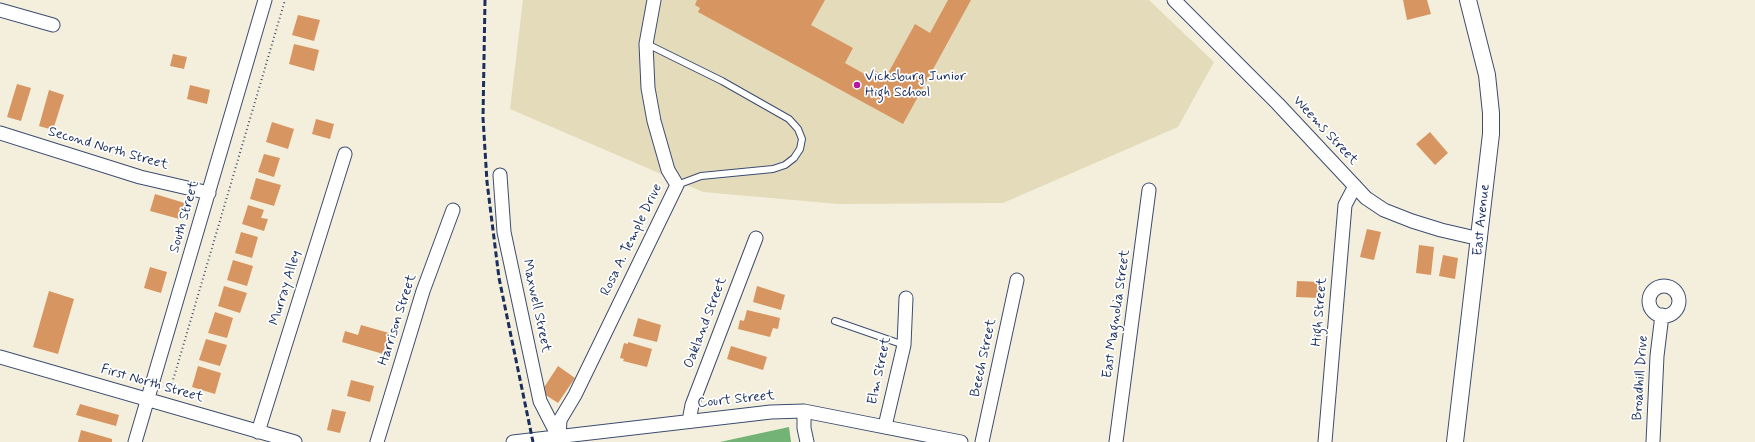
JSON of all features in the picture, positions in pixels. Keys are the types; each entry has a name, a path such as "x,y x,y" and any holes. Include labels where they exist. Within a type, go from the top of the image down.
{"street":[{"name":"South Street","path":"135,442 265,0"},
{"name":"Rosa A. Temple Drive","path":"558,438 560,420 576,395 677,185 668,170 654,121 648,88 646,44 654,0"},
{"name":"Weems Street","path":"1174,0 1278,104 1366,198 1384,210 1441,230 1480,239"},
{"name":"East Avenue","path":"1455,442 1480,239 1491,134 1491,113 1487,75 1468,0"},
{"path":"0,10 53,25"},
{"name":"Second North Street","path":"0,133 140,177 208,192"},
{"name":"Murray Alley","path":"258,432 345,154"},
{"name":"Maxwell Street","path":"500,175 504,232 540,401 558,438"},
{"name":"High Street","path":"1325,442 1345,205 1355,186"},
{"name":"East Magnolia Street","path":"1116,442 1149,190"},
{"name":"Harrison Street","path":"377,442 423,291 453,210"},
{"name":"Oakland Street","path":"690,421 692,405 756,238"},
{"name":"Beech Street","path":"982,442 1017,280"},
{"name":"Elm Street","path":"885,426 904,345 906,298"},
{"name":"Broadhill Drive","path":"1653,442 1657,356 1662,315"},
{"name":"First North Street","path":"0,357 295,442"},
{"path":"804,411 804,428 807,442"},
{"name":"Court Street","path":"513,442 558,438 771,412 804,411 885,426 957,442"}],"lane":[{"path":"646,44 722,81 789,119 798,129 802,139 797,154 785,165 773,169 701,176 677,185"},
{"path":"835,321 904,345"}],"path":[{"path":"171,387 284,0"}],"shaded area":[{"name":"Vicksburg Junior High School","path":"523,0 1149,0 1214,62 1178,127 1003,203 838,204 703,192 510,109"}],"green space":[{"path":"789,427 791,442 720,442"}],"building":[{"path":"697,0 825,0 811,25 853,48 845,63 868,76 872,69 886,77 915,24 930,33 948,0 971,0 903,124 698,12 700,8 695,5"},
{"path":"1403,0 1427,0 1431,14 1407,20"},
{"path":"298,15 320,20 314,41 292,35"},
{"path":"294,44 319,50 314,71 289,64"},
{"path":"173,54 187,57 184,69 170,66"},
{"path":"17,84 31,88 21,121 7,117"},
{"path":"190,85 210,90 207,104 187,99"},
{"path":"49,90 64,95 53,130 39,126"},
{"path":"316,119 334,124 330,139 312,134"},
{"path":"272,122 294,129 288,149 266,142"},
{"path":"1430,132 1448,153 1435,165 1416,144"},
{"path":"264,154 280,158 274,177 258,172"},
{"path":"256,178 281,185 274,206 250,199"},
{"path":"155,194 188,204 183,220 150,211"},
{"path":"248,205 264,210 261,218 268,219 264,231 242,224"},
{"path":"1367,229 1381,232 1374,260 1360,257"},
{"path":"241,232 258,237 252,258 235,253"},
{"path":"1419,245 1434,247 1431,275 1416,273"},
{"path":"1443,255 1458,258 1455,279 1439,276"},
{"path":"233,260 253,266 247,286 227,280"},
{"path":"150,267 167,272 161,293 144,288"},
{"path":"1297,281 1320,282 1319,298 1296,297"},
{"path":"224,286 247,293 240,313 218,306"},
{"path":"757,286 785,295 781,310 753,302"},
{"path":"49,291 74,299 58,354 33,347"},
{"path":"747,310 780,318 778,329 773,328 770,337 738,329 740,320 744,321"},
{"path":"215,312 233,318 227,338 208,333"},
{"path":"638,318 661,325 657,342 633,336"},
{"path":"361,325 389,333 383,354 342,342 345,331 358,335"},
{"path":"206,339 227,345 220,366 199,360"},
{"path":"628,342 652,349 647,367 623,361 624,359 620,358 624,343 628,344"},
{"path":"731,346 767,357 763,370 727,359"},
{"path":"198,366 221,373 215,394 192,387"},
{"path":"558,366 575,378 558,403 541,392"},
{"path":"351,380 374,386 370,402 347,396"},
{"path":"80,404 119,415 116,426 76,415"},
{"path":"332,409 346,412 340,433 327,430"},
{"path":"81,430 112,439 112,442 78,442"}],"railway":[{"path":"485,0 483,118 487,182 499,278 533,442"}],"place":[{"name":"Vicksburg Junior High School","path":"857,85"}]}
